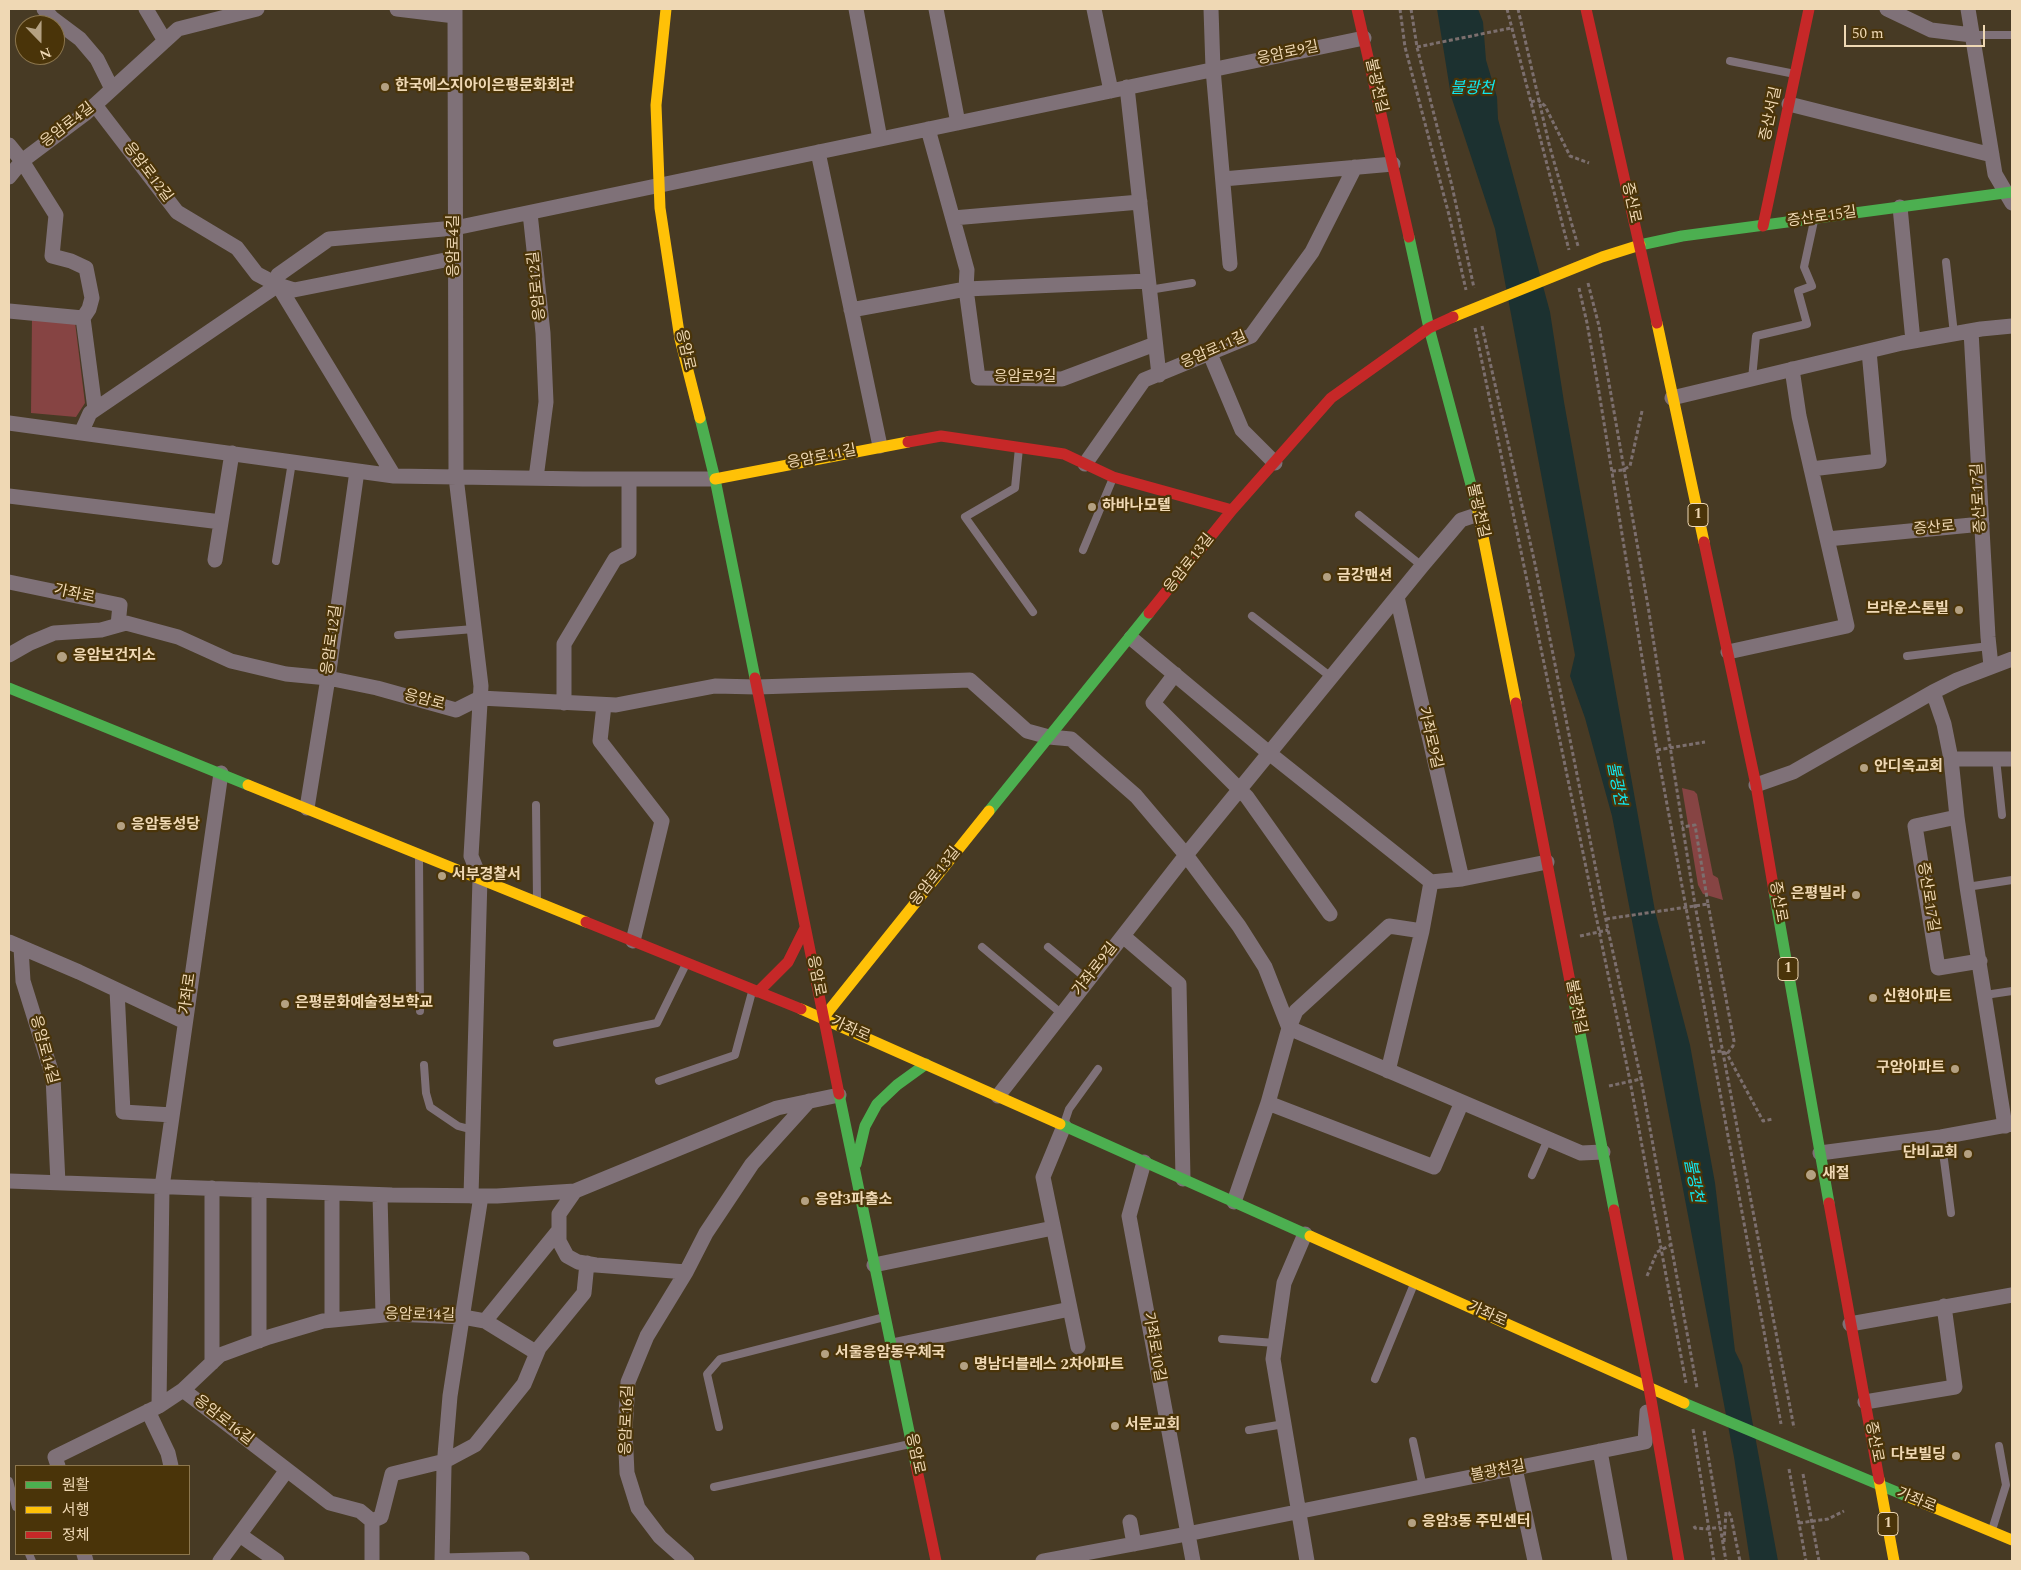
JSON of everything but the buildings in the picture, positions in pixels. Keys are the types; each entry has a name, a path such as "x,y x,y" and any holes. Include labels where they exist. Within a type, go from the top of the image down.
{"main road":[{"name":"응암로","path":"666,9 656,105 660,208 680,339 715,479 823,1018 936,1561"},
{"name":"불광천길","path":"1357,9 1429,328 1478,514 1649,1388 1679,1561"},
{"name":"증산로","path":"1586,9 1608,99 1756,785 1850,1324 1894,1561"},
{"name":"증산서길","path":"1763,226 1809,9"},
{"name":"증산로15길","path":"1598,259 1639,245 1682,236 1900,207 2010,196"},
{"name":"응암로13길","path":"823,1018 1131,638 1232,510 1331,398 1429,328 1444,320 1598,259"},
{"name":"응암로11길","path":"715,479 880,446 941,436 1064,454 1113,477 1232,510"},
{"name":"가좌로","path":"9,688 823,1018 1649,1388 2012,1540"},
{"path":"756,991 788,962 805,928"},
{"path":"854,1169 865,1126 877,1104 926,1064"}],"street":[{"path":"146,9 165,41"},
{"name":"응암로4길","path":"22,162 95,105 178,29 257,9"},
{"name":"응암로4길","path":"397,9 455,12 456,477"},
{"path":"856,9 880,139"},
{"path":"936,9 958,122"},
{"path":"1094,9 1111,91"},
{"path":"1211,9 1213,69 1230,264"},
{"path":"1886,9 1931,30 1972,36"},
{"name":"증산로15길","path":"1968,9 1995,174 2010,196"},
{"path":"48,13 80,39 97,59 112,89"},
{"name":"응암로9길","path":"278,285 278,275 329,239 455,228 1364,38"},
{"path":"1127,87 1158,375"},
{"path":"1790,104 1992,155"},
{"name":"응암로12길","path":"95,105 177,212 237,248 257,274 278,285 394,476"},
{"name":"응암로9길","path":"928,129 967,270 966,289 978,378 1062,379 1155,344"},
{"path":"9,145 56,215 52,256 72,261 86,268 92,298 89,309 83,318 95,409"},
{"path":"818,152 880,446"},
{"path":"9,177 22,162"},
{"path":"1223,179 1393,164"},
{"name":"응암로11길","path":"1085,464 1144,380 1252,336 1312,252 1355,167"},
{"path":"953,218 1140,202"},
{"path":"1900,207 1914,341"},
{"name":"응암로12길","path":"530,213 543,333 546,402 536,478"},
{"path":"81,433 90,413 95,409 278,285 294,290 455,258"},
{"path":"851,310 966,289 1149,285"},
{"path":"9,311 83,318"},
{"path":"1672,398 1914,341 2012,326"},
{"name":"증산로17길","path":"1971,331 1989,646 1992,666"},
{"path":"1811,469 1879,461 1870,351"},
{"path":"1210,354 1242,430 1275,463"},
{"path":"1728,652 1846,626 1799,416 1792,370"},
{"path":"9,423 394,476 715,479"},
{"path":"215,560 232,453"},
{"name":"응암로12길","path":"307,808 328,678 357,471"},
{"path":"456,477 481,686 470,856 480,878 472,1130 476,1196"},
{"path":"564,703 564,644 615,558 629,552 629,479"},
{"path":"9,496 221,522"},
{"name":"가좌로9길","path":"998,1096 1186,855 1422,566 1461,520 1478,514"},
{"name":"증산로","path":"1827,539 1982,524"},
{"name":"가좌로","path":"9,582 120,605 118,625"},
{"name":"가좌로9길","path":"1397,597 1462,878"},
{"name":"가좌로","path":"9,655 30,642 54,633 101,630 126,623 178,637 231,661 286,674 328,678"},
{"path":"1131,638 1269,753 1431,882 1546,862"},
{"path":"1756,785 1793,772 1932,692 2012,659"},
{"path":"1175,674 1153,703 1247,797 1330,914"},
{"name":"응암로","path":"328,678 377,688 456,710 480,698 616,705 715,686 757,687"},
{"path":"757,687 970,680 1026,730 1049,737 1071,740 1136,796 1186,855 1238,926 1265,967 1289,1028 1581,1153 1603,1152"},
{"path":"1820,1153 1941,1137 2009,1125 1967,887 1957,817 1952,759 1944,724 1932,692"},
{"path":"604,705 600,741 662,821 633,941"},
{"path":"1952,759 2012,759"},
{"name":"가좌로","path":"15,945 79,972 185,1022 220,773"},
{"name":"증산로17길","path":"1957,817 1915,826 1918,845 1938,968 1980,962"},
{"path":"1388,1071 1422,931 1431,882"},
{"path":"1234,1202 1268,1103 1289,1028 1296,1011 1389,926 1422,931"},
{"path":"1123,936 1178,984 1183,1179"},
{"name":"응암로14길","path":"15,945 23,981 53,1077 58,1183"},
{"path":"117,990 123,1112 172,1116"},
{"path":"171,1465 154,1409 162,1187 185,1022"},
{"path":"9,1182 380,1195 476,1196 576,1191 777,1108 839,1095"},
{"path":"576,1191 559,1214 558,1241 567,1256 578,1262 686,1272 706,1233 752,1164 809,1101"},
{"path":"1268,1103 1434,1167 1462,1102"},
{"path":"1064,1126 1043,1177 1078,1347"},
{"name":"가좌로10길","path":"1144,1162 1129,1216 1187,1534 1194,1561"},
{"path":"212,1188 212,1363"},
{"path":"259,1190 259,1341"},
{"path":"332,1193 332,1320"},
{"path":"380,1195 383,1315"},
{"name":"응암로14길","path":"58,1465 55,1457 154,1409 183,1390 220,1355 259,1341 332,1320 383,1315 463,1317 476,1196"},
{"path":"874,1265 1053,1228"},
{"path":"485,1320 559,1230"},
{"path":"1305,1234 1284,1283 1273,1359 1307,1561"},
{"path":"372,1561 372,1521 381,1517 392,1474 445,1461 475,1445 524,1384 539,1348 584,1293 588,1263"},
{"name":"응암로16길","path":"686,1272 647,1336 628,1382 625,1430 627,1473 638,1508 660,1537 687,1561"},
{"path":"1850,1324 2012,1295"},
{"path":"1865,1402 1955,1387 1944,1306"},
{"path":"892,1346 1070,1308"},
{"path":"522,1559 442,1561 445,1461 450,1396 463,1317 485,1320 537,1353"},
{"name":"불광천길","path":"1298,1512 1645,1442 1649,1388"},
{"name":"응암로16길","path":"183,1390 330,1503 360,1512 372,1521"},
{"path":"1600,1451 1620,1561"},
{"path":"1515,1468 1535,1561"},
{"path":"220,1561 288,1470"},
{"path":"1043,1561 1114,1555 1134,1544 1298,1512"},
{"path":"1130,1522 1134,1544"},
{"path":"240,1534 277,1561"}],"lane":[{"path":"1972,36 2012,35"},
{"path":"1730,61 1796,74"},
{"path":"1752,379 1756,336 1807,324 1798,290 1812,286 1804,267 1814,218"},
{"path":"1946,262 1954,334"},
{"path":"1149,285 1192,284"},
{"path":"1019,447 1015,488 964,517 1033,612"},
{"path":"276,561 292,462"},
{"path":"1083,550 1113,477"},
{"path":"1359,515 1422,566"},
{"path":"1252,616 1331,677"},
{"path":"398,635 474,629"},
{"path":"1907,656 1989,646"},
{"path":"1996,759 2002,815"},
{"path":"536,805 537,902"},
{"path":"419,854 420,1011"},
{"path":"1967,887 2012,880"},
{"path":"982,947 1062,1014"},
{"path":"1048,947 1088,980"},
{"path":"557,1043 657,1023 686,962"},
{"path":"1985,995 2012,990"},
{"path":"659,1081 735,1055 756,991"},
{"path":"424,1065 426,1093 430,1107 458,1126 472,1130"},
{"path":"1064,1126 1069,1109 1098,1069"},
{"path":"1941,1137 1951,1213"},
{"path":"1532,1175 1548,1139"},
{"path":"1375,1379 1414,1282"},
{"path":"719,1427 707,1374 720,1359 885,1316"},
{"path":"1222,1339 1275,1343"},
{"path":"1249,1430 1284,1424"},
{"path":"1413,1441 1423,1487"},
{"path":"714,1487 912,1444"},
{"path":"1991,1532 2006,1486 1999,1446"},
{"path":"9,1481 15,1503"}],"path":[{"path":"1400,9 1405,47 1467,292"},
{"path":"1411,9 1417,48 1452,186 1474,289"},
{"path":"1507,9 1571,258"},
{"path":"1518,9 1538,100 1580,254"},
{"path":"1417,48 1511,28"},
{"path":"1531,102 1538,100"},
{"path":"1538,100 1545,106 1570,156 1589,163"},
{"path":"1587,281 1599,326 1646,596 1695,905 1796,1435"},
{"path":"1578,286 1587,323 1657,750 1685,907 1782,1427"},
{"path":"1480,316 1539,582 1608,930 1640,1079 1697,1389"},
{"path":"1473,321 1544,655 1598,933 1630,1081 1661,1248 1671,1245"},
{"path":"1612,471 1623,470 1630,466 1642,411"},
{"path":"1657,750 1705,742"},
{"path":"1682,827 1695,825 1734,1040 1733,1046 1727,1054"},
{"path":"1606,919 1708,904"},
{"path":"1598,933 1608,930"},
{"path":"1711,1052 1722,1051 1727,1054 1763,1121 1773,1119"},
{"path":"1630,1081 1640,1079"},
{"path":"1703,1427 1726,1561"},
{"path":"1789,1465 1806,1561"},
{"path":"1803,1473 1819,1561"},
{"path":"1800,1523 1828,1519 1844,1511"},
{"path":"1724,1550 1726,1512 1731,1517 1740,1561"}],"shaded area":[{"path":"32,317 75,322 85,403 76,417 31,413"},
{"path":"1682,788 1694,791 1697,794 1713,875 1718,878 1723,900 1703,894 1698,885"}],"water":[{"name":"불광천","path":"1437,9 1478,9 1483,22 1486,60 1497,97 1498,119 1550,312 1564,402 1655,911 1690,1045 1715,1183 1735,1351 1742,1365 1778,1561 1750,1561 1734,1457 1612,816 1585,718 1570,676 1575,655 1495,229 1451,96"}],"traffic: fast":[{"path":"1640,245 1682,236 2012,192"},
{"path":"1409,237 1429,328 1478,511"},
{"path":"700,418 715,479 755,678"},
{"path":"989,811 1149,613"},
{"path":"9,688 248,785"},
{"path":"1774,891 1829,1203"},
{"path":"1574,1002 1614,1210"},
{"path":"856,1164 865,1126 877,1104 897,1085 926,1064"},
{"path":"839,1094 916,1465"},
{"path":"1060,1124 1310,1236"},
{"path":"1684,1403 1911,1498"}],"traffic: slow":[{"path":"666,9 656,105 660,208 680,339 700,418"},
{"path":"1453,317 1602,257 1640,245"},
{"path":"1657,323 1704,542"},
{"path":"715,479 908,442"},
{"path":"1478,511 1516,703"},
{"path":"248,785 586,922"},
{"path":"823,1018 989,811"},
{"path":"801,1009 1060,1124"},
{"path":"1310,1236 1684,1403"},
{"path":"1879,1479 1894,1561"},
{"path":"1911,1498 2012,1540"}],"traffic: jam":[{"path":"1357,9 1409,237"},
{"path":"1586,9 1657,323"},
{"path":"1763,226 1809,9"},
{"path":"1149,613 1232,510 1331,398 1429,328 1453,317"},
{"path":"908,442 941,436 1064,454 1113,477 1232,510"},
{"path":"1704,542 1756,785 1774,891"},
{"path":"755,678 839,1094"},
{"path":"1516,703 1574,1002"},
{"path":"586,922 801,1009"},
{"path":"758,992 788,962 805,928"},
{"path":"1829,1203 1879,1479"},
{"path":"1614,1210 1649,1388 1679,1561"},
{"path":"916,1465 936,1561"}],"place":[{"name":"한국에스지아이은평문화회관","path":"385,87"},
{"name":"하바나모텔","path":"1092,507"},
{"name":"금강맨션","path":"1327,577"},
{"name":"브라운스톤빌","path":"1959,610"},
{"name":"응암보건지소","path":"62,657"},
{"name":"안디옥교회","path":"1864,768"},
{"name":"응암동성당","path":"121,826"},
{"name":"서부경찰서","path":"442,876"},
{"name":"은평빌라","path":"1856,895"},
{"name":"신현아파트","path":"1873,998"},
{"name":"은평문화예술정보학교","path":"285,1004"},
{"name":"구암아파트","path":"1955,1069"},
{"name":"단비교회","path":"1968,1154"},
{"name":"새절","path":"1811,1175"},
{"name":"응암3파출소","path":"805,1201"},
{"name":"서울응암동우체국","path":"825,1354"},
{"name":"명남더블레스 2차아파트","path":"964,1366"},
{"name":"서문교회","path":"1115,1426"},
{"name":"다보빌딩","path":"1956,1456"},
{"name":"응암3동 주민센터","path":"1412,1523"}]}
